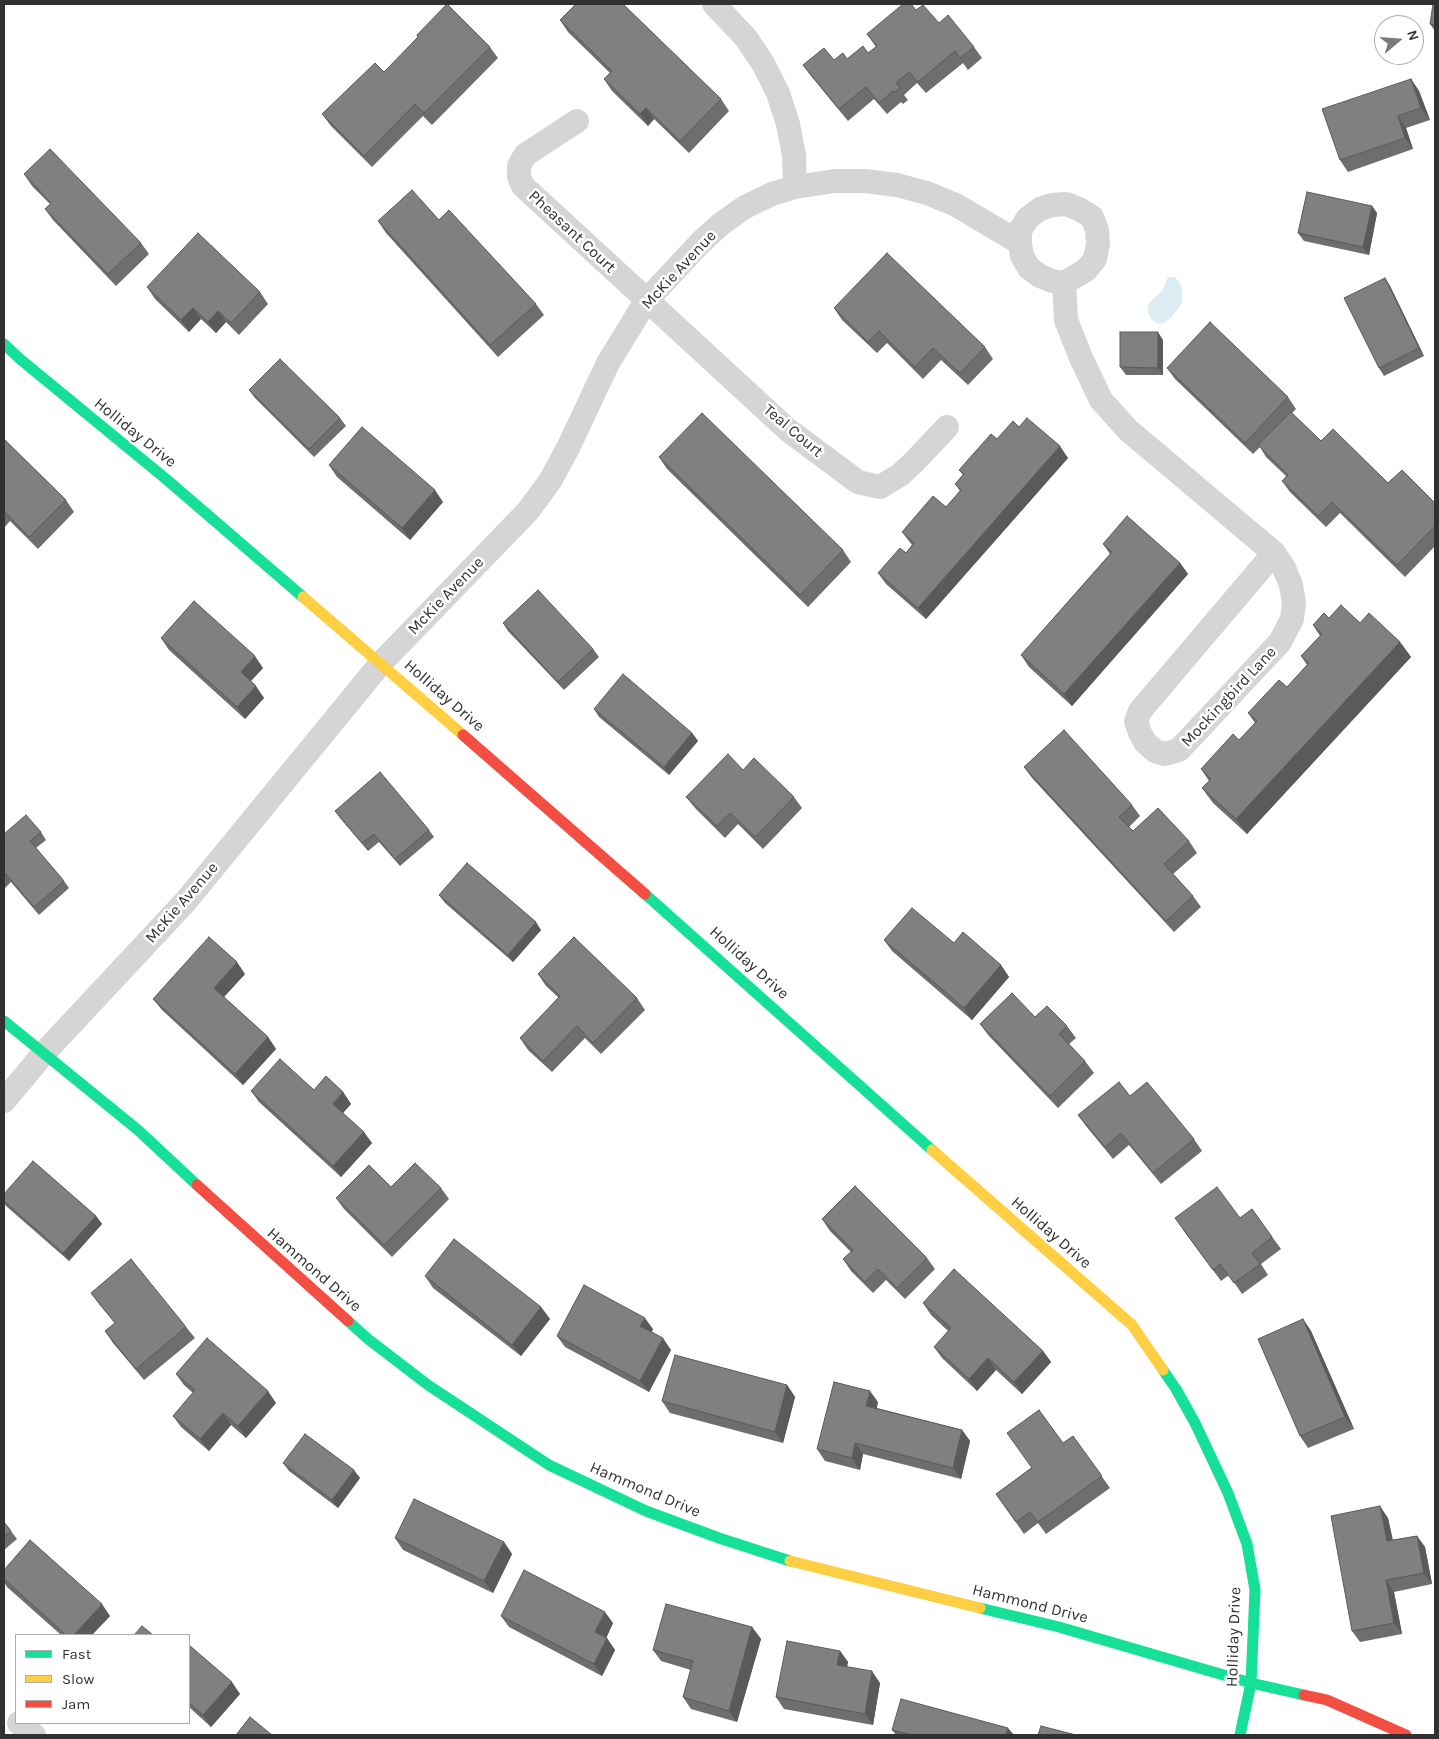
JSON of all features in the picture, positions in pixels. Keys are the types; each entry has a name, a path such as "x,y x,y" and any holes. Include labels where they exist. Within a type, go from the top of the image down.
{"street":[{"path":"714,4 746,38 764,65 778,93 788,124 794,155 795,187 834,181 865,181 897,185 927,193 956,206 1020,243"},
{"name":"Pheasant Court","path":"577,121 525,155 519,166 519,176 523,186 646,301"},
{"name":"McKie Avenue","path":"4,1101 44,1053 186,901 381,663 528,511 550,481 568,448 608,363 646,301 701,242 721,224 745,207 772,194 795,187"},
{"path":"1066,204 1079,209 1092,217 1097,230 1098,244 1095,259 1086,270 1064,283 1040,276 1029,268 1022,256 1020,243 1020,230 1028,218 1040,209 1052,205 1066,204"},
{"name":"Mockingbird Lane","path":"1064,283 1066,320 1101,400 1128,430 1274,553 1284,568 1291,585 1294,603 1292,619 1280,642 1179,750 1165,754 1154,751 1145,742 1140,733 1136,721 1140,711 1274,553"},
{"name":"Teal Court","path":"646,301 788,430 858,482 880,487 915,461 947,427"},
{"name":"Holliday Drive","path":"4,344 166,479 381,663 695,937 976,1190 1132,1325 1176,1389 1195,1423 1228,1493 1247,1544 1254,1590 1251,1682 1240,1735"},
{"name":"Hammond Drive","path":"4,1020 138,1130 243,1228 368,1339 428,1386 549,1465 646,1511 719,1538 790,1561 1060,1627 1251,1682 1327,1700 1406,1735"},
{"path":"4,1711 15,1720"},
{"path":"20,1724 34,1735"}],"shaded area":[{"path":"1168,277 1174,277 1179,281 1182,288 1182,303 1171,318 1163,323 1157,323 1151,319 1148,307 1150,302 1163,290"}],"building":[{"path":"447,4 490,47 424,113 415,104 364,156 322,114 375,63 384,72"},
{"path":"576,4 623,4 721,99 680,141 646,108 640,114 604,79 612,71 560,20"},
{"path":"903,4 911,4 916,10 923,5 939,23 948,15 974,47 960,58 955,51 918,82 909,72 896,83 900,88 893,91 879,103 866,87 839,109 803,65 824,48 834,60 843,53 847,59 863,46 868,53 877,46 867,34"},
{"path":"1433,4 1435,4 1435,25 1430,24"},
{"path":"1411,79 1421,108 1398,116 1405,138 1340,160 1322,109"},
{"path":"50,149 141,243 108,274 45,209 51,203 24,174"},
{"path":"412,190 439,220 449,210 536,304 490,345 378,221"},
{"path":"1307,192 1372,206 1363,247 1298,233"},
{"path":"198,233 260,292 231,323 218,311 208,322 193,308 181,320 147,287"},
{"path":"887,253 985,347 960,373 933,348 915,367 879,331 868,342 834,308"},
{"path":"1385,278 1419,348 1379,368 1344,298"},
{"path":"1210,322 1288,397 1245,443 1167,368"},
{"path":"1120,332 1158,332 1158,368 1120,367"},
{"path":"280,359 340,418 309,449 249,390"},
{"path":"1291,412 1321,441 1333,429 1388,483 1402,470 1435,503 1435,526 1397,565 1332,502 1318,516 1282,481 1288,475 1258,445"},
{"path":"702,413 843,550 800,595 659,457"},
{"path":"1027,418 1060,446 918,608 878,573 900,548 906,553 914,543 902,532 933,496 946,507 961,490 955,484 964,474 959,470 991,434 997,439 1013,421 1019,427"},
{"path":"362,427 435,490 402,528 329,465"},
{"path":"4,439 66,500 29,537 4,511"},
{"path":"1127,516 1180,563 1064,694 1021,655 1112,552 1103,544"},
{"path":"538,590 593,649 558,682 503,623"},
{"path":"194,601 255,656 241,672 256,686 237,707 161,638"},
{"path":"1341,605 1360,623 1369,613 1400,642 1236,819 1202,788 1211,779 1201,769 1233,734 1239,740 1257,721 1248,713 1279,680 1287,687 1309,663 1301,656 1322,634 1313,625 1324,613 1329,618"},
{"path":"623,674 692,733 664,767 594,709"},
{"path":"1064,730 1132,805 1119,817 1133,831 1158,808 1189,841 1164,864 1193,896 1166,921 1024,767"},
{"path":"728,754 743,770 754,758 794,797 755,837 730,813 717,826 686,797"},
{"path":"380,772 429,830 395,859 374,834 362,843 335,811"},
{"path":"26,815 41,832 30,841 64,881 34,907 6,874 4,876 4,834"},
{"path":"467,863 536,922 508,955 439,895"},
{"path":"912,908 954,943 963,932 1001,965 964,1008 884,940"},
{"path":"209,937 237,962 214,988 268,1037 235,1074 153,999"},
{"path":"574,937 637,998 593,1043 577,1026 543,1061 520,1038 560,996 538,974"},
{"path":"1012,993 1035,1017 1047,1006 1067,1026 1059,1034 1085,1061 1050,1096 980,1024"},
{"path":"280,1059 314,1090 326,1076 343,1092 333,1104 364,1132 333,1166 251,1091"},
{"path":"1119,1082 1130,1096 1147,1082 1194,1139 1153,1173 1121,1133 1105,1147 1078,1115"},
{"path":"33,1161 96,1216 63,1253 4,1201 4,1194"},
{"path":"415,1163 441,1188 384,1245 336,1198 369,1165 391,1187"},
{"path":"855,1186 927,1258 897,1288 878,1269 865,1282 843,1259 853,1250 822,1219"},
{"path":"1217,1187 1240,1218 1252,1209 1272,1237 1252,1253 1260,1264 1234,1283 1220,1264 1213,1270 1175,1218"},
{"path":"454,1239 541,1307 512,1345 425,1276"},
{"path":"131,1259 186,1327 136,1369 105,1331 115,1323 91,1293"},
{"path":"954,1269 1043,1351 1014,1382 988,1358 969,1379 934,1347 951,1328 923,1303"},
{"path":"584,1285 645,1318 640,1326 663,1338 640,1381 557,1336"},
{"path":"1303,1319 1345,1417 1300,1436 1258,1339"},
{"path":"207,1338 268,1391 238,1426 223,1413 200,1439 173,1416 195,1390 176,1374"},
{"path":"675,1355 787,1385 775,1432 662,1401"},
{"path":"834,1382 870,1391 866,1406 962,1430 953,1468 855,1443 852,1458 817,1449"},
{"path":"1039,1410 1063,1443 1073,1436 1102,1476 1038,1522 1030,1512 1016,1522 996,1494 1032,1468 1007,1433"},
{"path":"305,1434 354,1470 332,1500 283,1463"},
{"path":"414,1499 504,1542 484,1581 395,1538"},
{"path":"1380,1506 1387,1541 1417,1536 1424,1573 1386,1580 1394,1623 1352,1631 1331,1516"},
{"path":"4,1522 11,1531 4,1537"},
{"path":"30,1540 102,1604 75,1634 65,1634 4,1579 4,1570"},
{"path":"524,1570 605,1612 595,1632 607,1638 594,1664 501,1616"},
{"path":"666,1604 752,1627 729,1711 683,1697 693,1661 653,1650"},
{"path":"142,1626 152,1634 135,1634"},
{"path":"787,1641 840,1651 837,1665 872,1671 865,1714 776,1697"},
{"path":"190,1646 232,1682 203,1715 190,1704"},
{"path":"901,1699 1008,1728 1006,1735 912,1735 892,1730"},
{"path":"250,1717 272,1735 236,1735"},
{"path":"1041,1726 1076,1735 1038,1735"}],"traffic: fast":[{"path":"4,344 166,479 303,597"},
{"path":"645,894 932,1150"},
{"path":"4,1021 138,1130 197,1185"},
{"path":"348,1321 368,1339 428,1385 549,1465 646,1511 719,1538 790,1561"},
{"path":"1163,1370 1195,1423 1228,1493 1247,1544 1255,1590 1251,1683 1240,1735"},
{"path":"980,1608 1059,1627 1251,1683 1304,1695"}],"traffic: slow":[{"path":"303,597 463,735"},
{"path":"932,1150 1132,1325 1163,1370"},
{"path":"790,1561 980,1608"}],"traffic: jam":[{"path":"463,735 645,894"},
{"path":"197,1185 348,1321"},
{"path":"1304,1695 1327,1700 1406,1735"}]}
